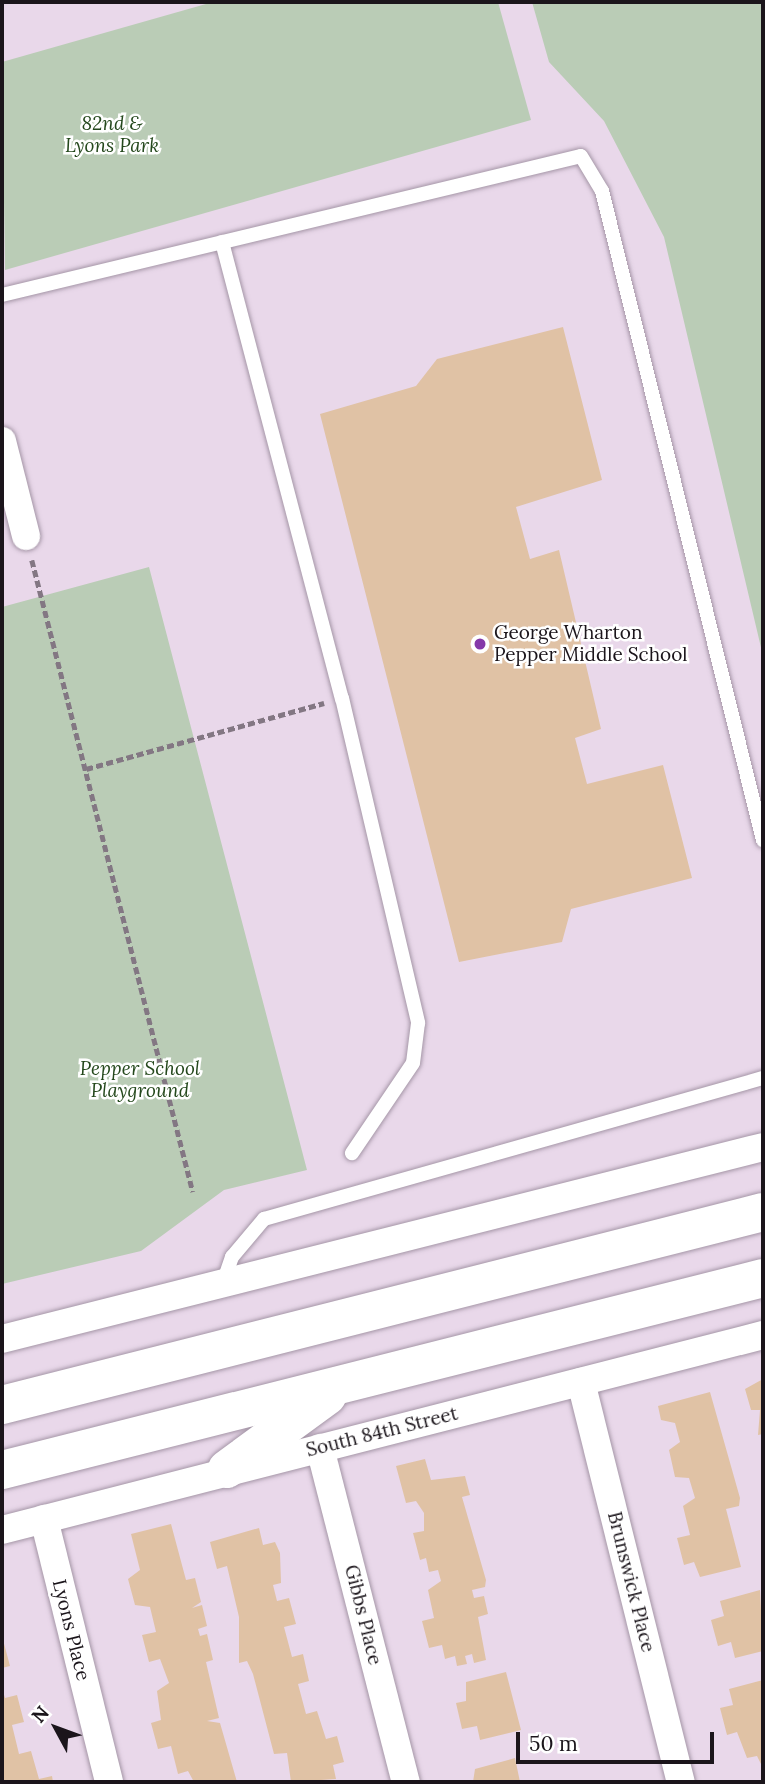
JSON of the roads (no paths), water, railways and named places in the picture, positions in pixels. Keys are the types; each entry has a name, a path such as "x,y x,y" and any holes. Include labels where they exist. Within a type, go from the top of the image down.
{"main road":[{"path":"2,1405 763,1212"},
{"path":"2,1470 763,1278"},
{"path":"227,1469 344,1384"}],"street":[{"path":"2,441 26,536"},
{"path":"2,1339 763,1147"},
{"name":"South 84th Street","path":"2,1530 227,1469 320,1448 763,1335"},
{"name":"Brunswick Place","path":"581,1382 681,1782"},
{"name":"Gibbs Place","path":"320,1448 406,1782"},
{"name":"Lyons Place","path":"44,1519 109,1782"}],"lane":[{"path":"2,295 582,156 602,191 763,840"},
{"path":"222,242 342,698 418,1023 413,1063 352,1153"},
{"path":"223,1283 232,1256 264,1219 763,1078"}],"place":[{"name":"George Wharton Pepper Middle School","path":"480,644"}],"park label":[{"name":"82nd & Lyons Park","path":"112,135"},
{"name":"Pepper School Playground","path":"140,1080"}]}
